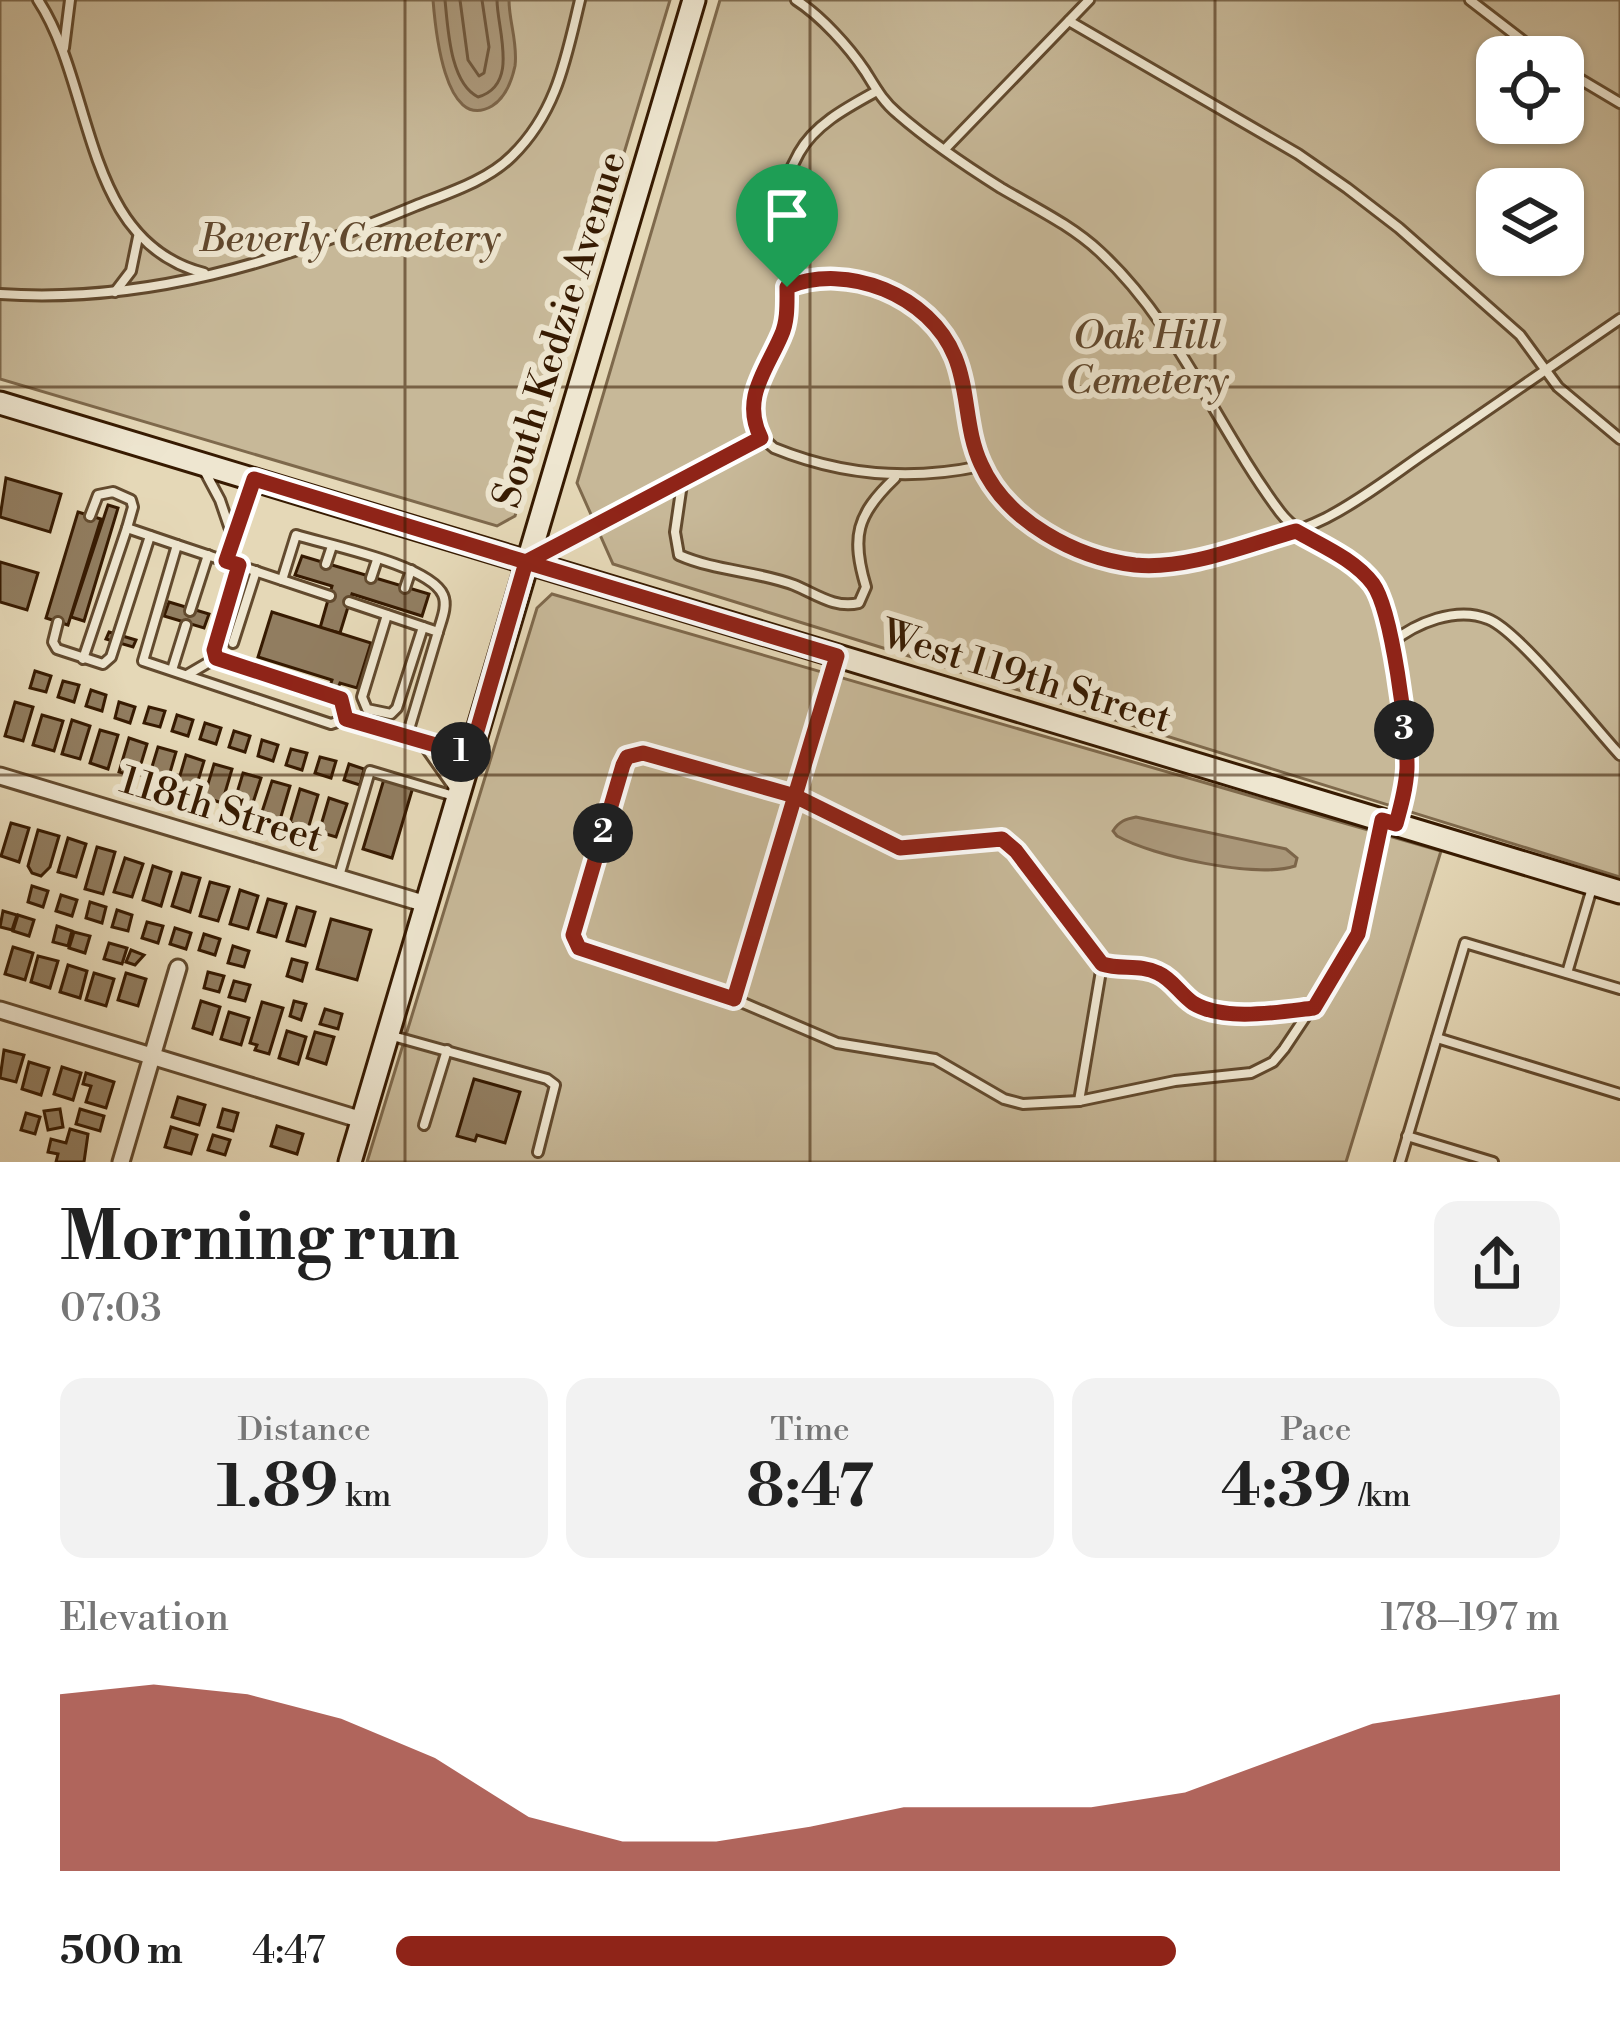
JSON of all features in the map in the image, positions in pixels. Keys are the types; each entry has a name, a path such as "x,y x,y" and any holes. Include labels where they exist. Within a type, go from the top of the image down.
{"street":[{"name":"South Kedzie Avenue","path":"350,1162 694,0"},
{"name":"West 119th Street","path":"0,403 1620,892"},
{"name":"118th Street","path":"0,776 426,904"},
{"path":"121,1162 178,968"},
{"path":"0,1010 362,1120"}],"lane":[{"path":"38,0 64,49 100,166 119,207 138,236 169,260 210,274"},
{"path":"64,49 70,0"},
{"path":"0,294 86,296 293,255 459,188 509,160 554,100 580,0"},
{"path":"796,0 817,16 908,123 1000,187 1070,227 1140,292 1235,449 1296,531 1361,571 1376,589 1390,643 1407,766 1358,934 1314,1008 1284,1049 1262,1069 1079,1101 1037,1104 1004,1099 935,1059 837,1043 734,999 587,953 573,942 627,757 643,753 795,796 900,848 991,837 1009,843 1102,964 1079,1101"},
{"path":"946,148 1089,0"},
{"path":"1470,0 1517,36"},
{"path":"1069,21 1298,154 1347,188 1520,335 1544,371 1620,439"},
{"path":"1584,82 1620,103"},
{"path":"877,92 820,127 800,150 790,172 780,218 787,287 782,334 752,406 761,438 787,453 896,476 981,466"},
{"path":"115,292 130,271 138,236"},
{"path":"787,287 806,279 850,278 894,294 931,322 955,357 981,466 1018,512 1048,536 1110,560 1138,565 1175,563 1296,531 1347,506 1620,319"},
{"path":"526,562 761,438"},
{"path":"200,463 220,500 233,540"},
{"path":"683,477 675,532 679,555 851,605 859,603 866,587 856,558 860,525 896,476"},
{"path":"226,561 254,479"},
{"path":"83,659 134,507 131,500 113,492 98,495 90,516"},
{"path":"128,528 319,588 330,596"},
{"path":"282,580 296,535 411,571 442,593 445,603 438,632 406,736"},
{"path":"58,622 53,642 57,649 104,664 111,657 150,536"},
{"path":"177,545 143,661 331,724 346,719 470,755"},
{"path":"326,564 332,546"},
{"path":"190,611 208,555"},
{"path":"371,578 377,560"},
{"path":"216,658 214,650 239,565"},
{"path":"233,643 256,571"},
{"path":"405,588 411,571"},
{"path":"349,602 363,602 438,632"},
{"path":"393,614 362,697 367,709 391,714 397,708 423,627"},
{"path":"1390,643 1425,622 1473,615 1487,618 1512,636 1620,755"},
{"path":"172,670 186,626"},
{"path":"734,999 837,656"},
{"path":"187,675 216,658 341,699 346,719"},
{"path":"420,740 458,795"},
{"path":"339,878 370,771 458,795"},
{"path":"1567,973 1593,884"},
{"path":"1400,1162 1465,943 1620,989"},
{"path":"1102,964 1145,968 1163,975 1206,1010 1314,1008"},
{"path":"387,1035 555,1085 538,1152"},
{"path":"1437,1038 1620,1094"},
{"path":"424,1125 447,1050"},
{"path":"1407,1136 1493,1162"}],"green space":[{"name":"Beverly Cemetery","path":"0,0 670,0 515,516 497,526 0,379"},
{"name":"Oak Hill Cemetery","path":"720,0 1620,0 1620,877 613,564 577,483"},
{"path":"552,594 1441,851 1346,1162 367,1162 537,608"}],"water":[{"path":"433,0 509,0 515,66 507,88 492,106 476,111 463,105 453,91 440,52"},
{"path":"1136,817 1286,849 1297,858 1295,866 1256,870 1154,851 1113,831"}],"building":[{"path":"6,478 61,494 50,532 0,517"},
{"path":"108,505 118,508 84,621 71,617"},
{"path":"78,512 101,519 68,625 46,618"},
{"path":"302,556 429,594 422,616 352,594 340,633 320,628 332,586 295,575"},
{"path":"0,562 38,573 27,610 0,602"},
{"path":"169,602 209,614 204,628 164,616"},
{"path":"272,612 371,643 357,688 340,683 338,688 330,686 332,680 258,657"},
{"path":"109,632 136,640 133,647 106,639"},
{"path":"35,671 51,676 46,692 30,688"},
{"path":"63,681 79,685 74,702 58,697"},
{"path":"91,690 106,695 102,711 86,706"},
{"path":"15,702 33,707 23,741 5,736"},
{"path":"119,702 135,707 130,723 115,718"},
{"path":"149,707 165,711 160,727 144,723"},
{"path":"42,715 63,721 54,751 33,745"},
{"path":"177,715 193,720 188,736 172,731"},
{"path":"72,720 90,726 80,759 62,754"},
{"path":"205,723 221,728 216,744 200,739"},
{"path":"100,730 118,735 108,769 90,763"},
{"path":"234,731 250,736 245,752 229,747"},
{"path":"129,738 147,744 137,777 119,772"},
{"path":"262,740 278,745 273,761 258,756"},
{"path":"158,747 176,752 166,786 148,780"},
{"path":"291,749 307,753 302,770 286,765"},
{"path":"186,755 204,761 194,794 176,789"},
{"path":"320,757 336,761 331,778 315,773"},
{"path":"214,764 232,769 222,803 204,797"},
{"path":"349,764 364,769 360,785 344,780"},
{"path":"243,773 261,778 250,812 233,806"},
{"path":"384,779 413,787 392,858 363,849"},
{"path":"272,781 290,786 280,820 261,815"},
{"path":"300,789 318,795 308,829 290,823"},
{"path":"329,798 347,804 336,837 319,832"},
{"path":"11,823 29,828 19,862 1,856"},
{"path":"38,830 59,836 50,867 41,876 28,866"},
{"path":"68,838 86,844 76,877 58,872"},
{"path":"97,847 115,852 103,894 85,889"},
{"path":"125,858 143,864 132,897 114,892"},
{"path":"153,866 171,872 161,906 143,900"},
{"path":"182,873 200,878 190,912 172,906"},
{"path":"210,882 229,887 218,921 200,916"},
{"path":"32,886 48,891 43,907 28,902"},
{"path":"240,890 258,896 248,929 230,924"},
{"path":"61,895 77,900 72,916 56,911"},
{"path":"268,899 286,904 276,937 258,932"},
{"path":"90,902 106,907 102,923 86,918"},
{"path":"297,907 315,912 305,946 287,941"},
{"path":"117,910 132,915 128,931 112,927"},
{"path":"3,911 17,915 12,930 0,927"},
{"path":"18,915 34,920 29,936 13,931"},
{"path":"331,919 371,930 357,980 317,969"},
{"path":"147,922 163,926 158,943 142,938"},
{"path":"57,926 72,931 68,946 53,942"},
{"path":"175,928 191,933 186,949 170,944"},
{"path":"74,932 90,936 85,953 69,948"},
{"path":"204,934 220,939 215,955 199,950"},
{"path":"109,943 127,948 122,964 104,959"},
{"path":"233,946 249,951 244,967 228,963"},
{"path":"13,947 33,953 25,980 5,974"},
{"path":"131,950 144,955 135,965 126,962"},
{"path":"38,956 58,961 50,988 31,982"},
{"path":"292,959 307,963 302,981 287,976"},
{"path":"68,965 87,971 80,998 60,992"},
{"path":"208,972 224,976 219,992 204,988"},
{"path":"94,973 114,979 106,1006 86,1000"},
{"path":"126,973 146,979 138,1006 118,1000"},
{"path":"234,981 250,985 245,1001 229,997"},
{"path":"201,1001 220,1007 212,1034 193,1028"},
{"path":"294,1001 306,1004 301,1020 290,1016"},
{"path":"262,1002 283,1008 269,1054 250,1043"},
{"path":"325,1009 342,1014 338,1029 320,1024"},
{"path":"229,1012 249,1018 241,1045 221,1039"},
{"path":"287,1031 306,1037 298,1064 279,1058"},
{"path":"315,1032 334,1037 326,1064 307,1058"},
{"path":"4,1050 24,1055 16,1082 0,1078"},
{"path":"29,1062 49,1068 41,1095 22,1089"},
{"path":"62,1067 81,1073 73,1100 54,1094"},
{"path":"86,1073 114,1082 106,1108 86,1102 91,1086 83,1084"},
{"path":"474,1079 520,1092 505,1143 477,1135 475,1141 457,1136"},
{"path":"178,1097 205,1105 199,1125 172,1117"},
{"path":"60,1109 63,1127 48,1130 44,1111"},
{"path":"80,1109 104,1116 100,1131 76,1124"},
{"path":"223,1109 238,1113 233,1131 218,1127"},
{"path":"26,1113 40,1117 35,1134 21,1130"},
{"path":"277,1126 303,1134 297,1154 271,1146"},
{"path":"171,1127 197,1135 191,1154 165,1147"},
{"path":"70,1129 88,1134 84,1162 56,1162 58,1154 48,1152 51,1139 66,1143"},
{"path":"213,1135 230,1140 225,1155 208,1150"}],"route":[{"path":"787,287 786,322 752,406 761,438 526,562 254,479 226,561 239,565 214,650 216,658 341,699 346,719 470,755 526,562 837,656 829,685 795,796 764,898 734,999 579,948 573,935 623,765 633,753 643,753 795,796 900,848 1002,839 1102,964 1145,968 1163,975 1206,1010 1314,1008 1358,934 1382,820 1396,824 1405,788 1406,745 1384,611 1376,589 1361,571 1296,531 1163,565 1110,560 1048,536 1018,512 981,466 955,357 931,322 894,294 850,278 806,279 787,287"}]}
